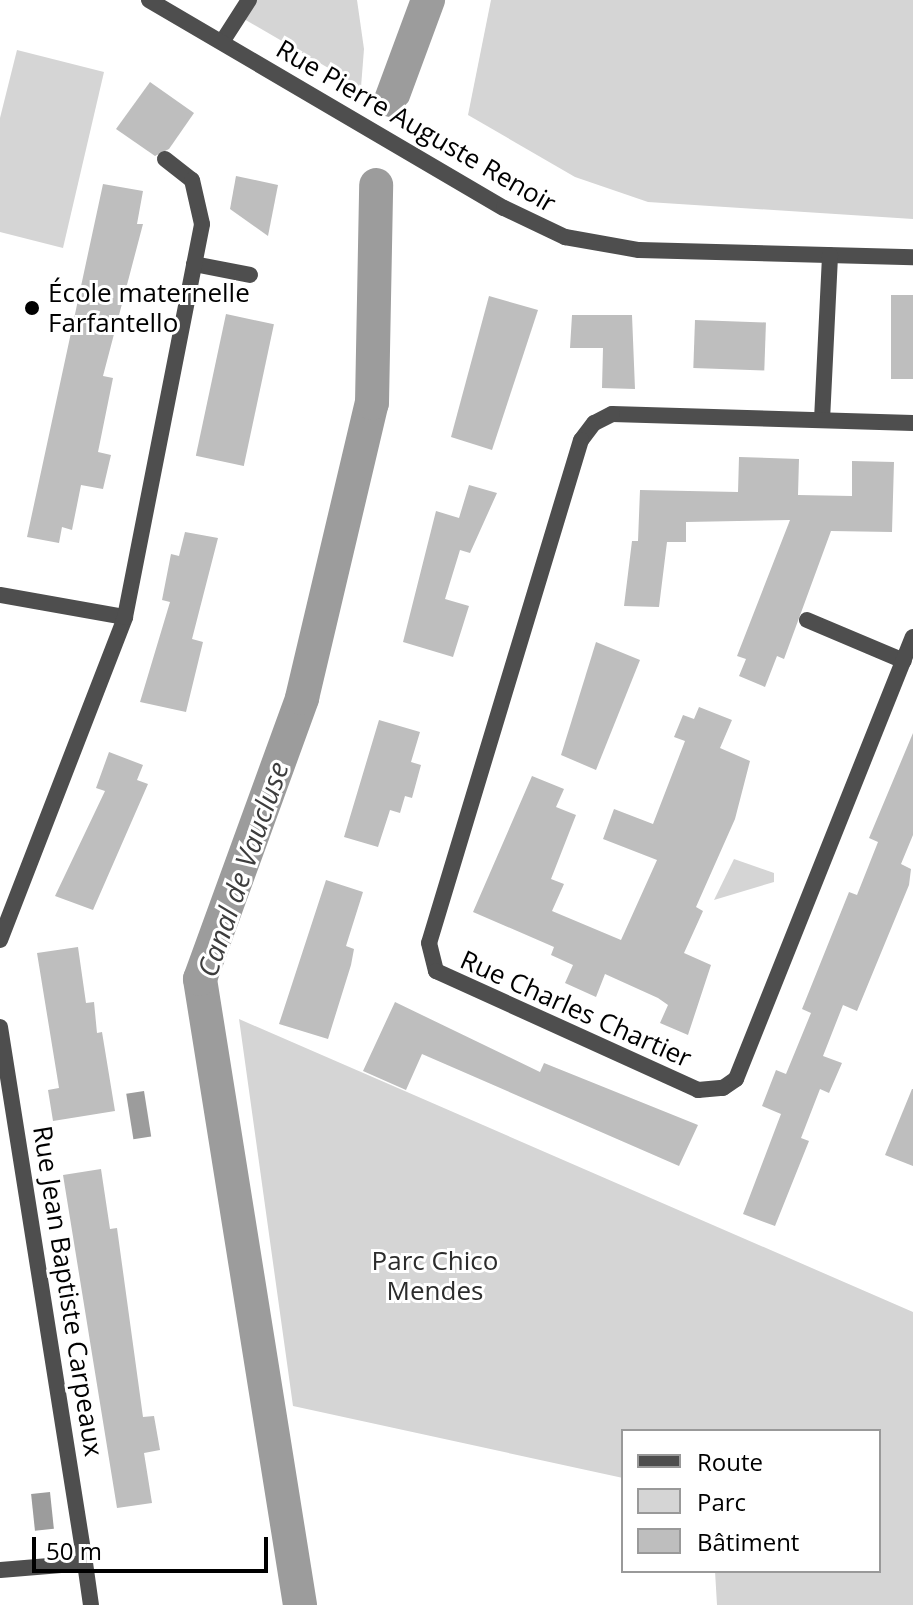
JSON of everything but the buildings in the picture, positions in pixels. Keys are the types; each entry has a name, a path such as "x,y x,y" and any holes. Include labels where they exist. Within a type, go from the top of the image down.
{"street":[{"name":"Rue Pierre Auguste Renoir","path":"149,0 504,208 565,237 639,250 913,257"},
{"path":"222,42 249,0"},
{"path":"0,938 125,617 202,224 192,180 165,159"},
{"path":"822,420 830,255"},
{"path":"194,264 250,275"},
{"name":"Rue Charles Chartier","path":"913,423 612,414 594,423 581,440 429,943 436,971 698,1090 723,1088 736,1079 913,637"},
{"path":"0,595 125,617"},
{"path":"807,620 904,661"},
{"name":"Rue Jean Baptiste Carpeaux","path":"0,1027 91,1605"},
{"path":"0,1570 85,1563"}],"green space":[{"path":"256,0 357,0 364,49 361,87 244,19"},
{"path":"491,0 913,0 913,219 648,202 575,177 468,115"},
{"path":"17,50 104,72 63,248 0,232 0,118"},
{"path":"734,859 774,873 774,882 714,900"},
{"name":"Parc Chico Mendes","path":"239,1019 913,1312 913,1605 717,1605 715,1573 881,1573 881,1429 621,1429 621,1478 293,1406"}],"shaded area":[{"path":"144,1091 151,1136 133,1139 126,1094"},
{"path":"50,1492 54,1529 35,1531 31,1494"}],"waterway":[{"name":"Canal de Vaucluse","path":"391,100 428,0"},
{"name":"Canal de Vaucluse","path":"300,1605 200,979 302,698 372,403 376,185"}],"place":[{"name":"École maternelle Farfantello","path":"32,308"}]}
